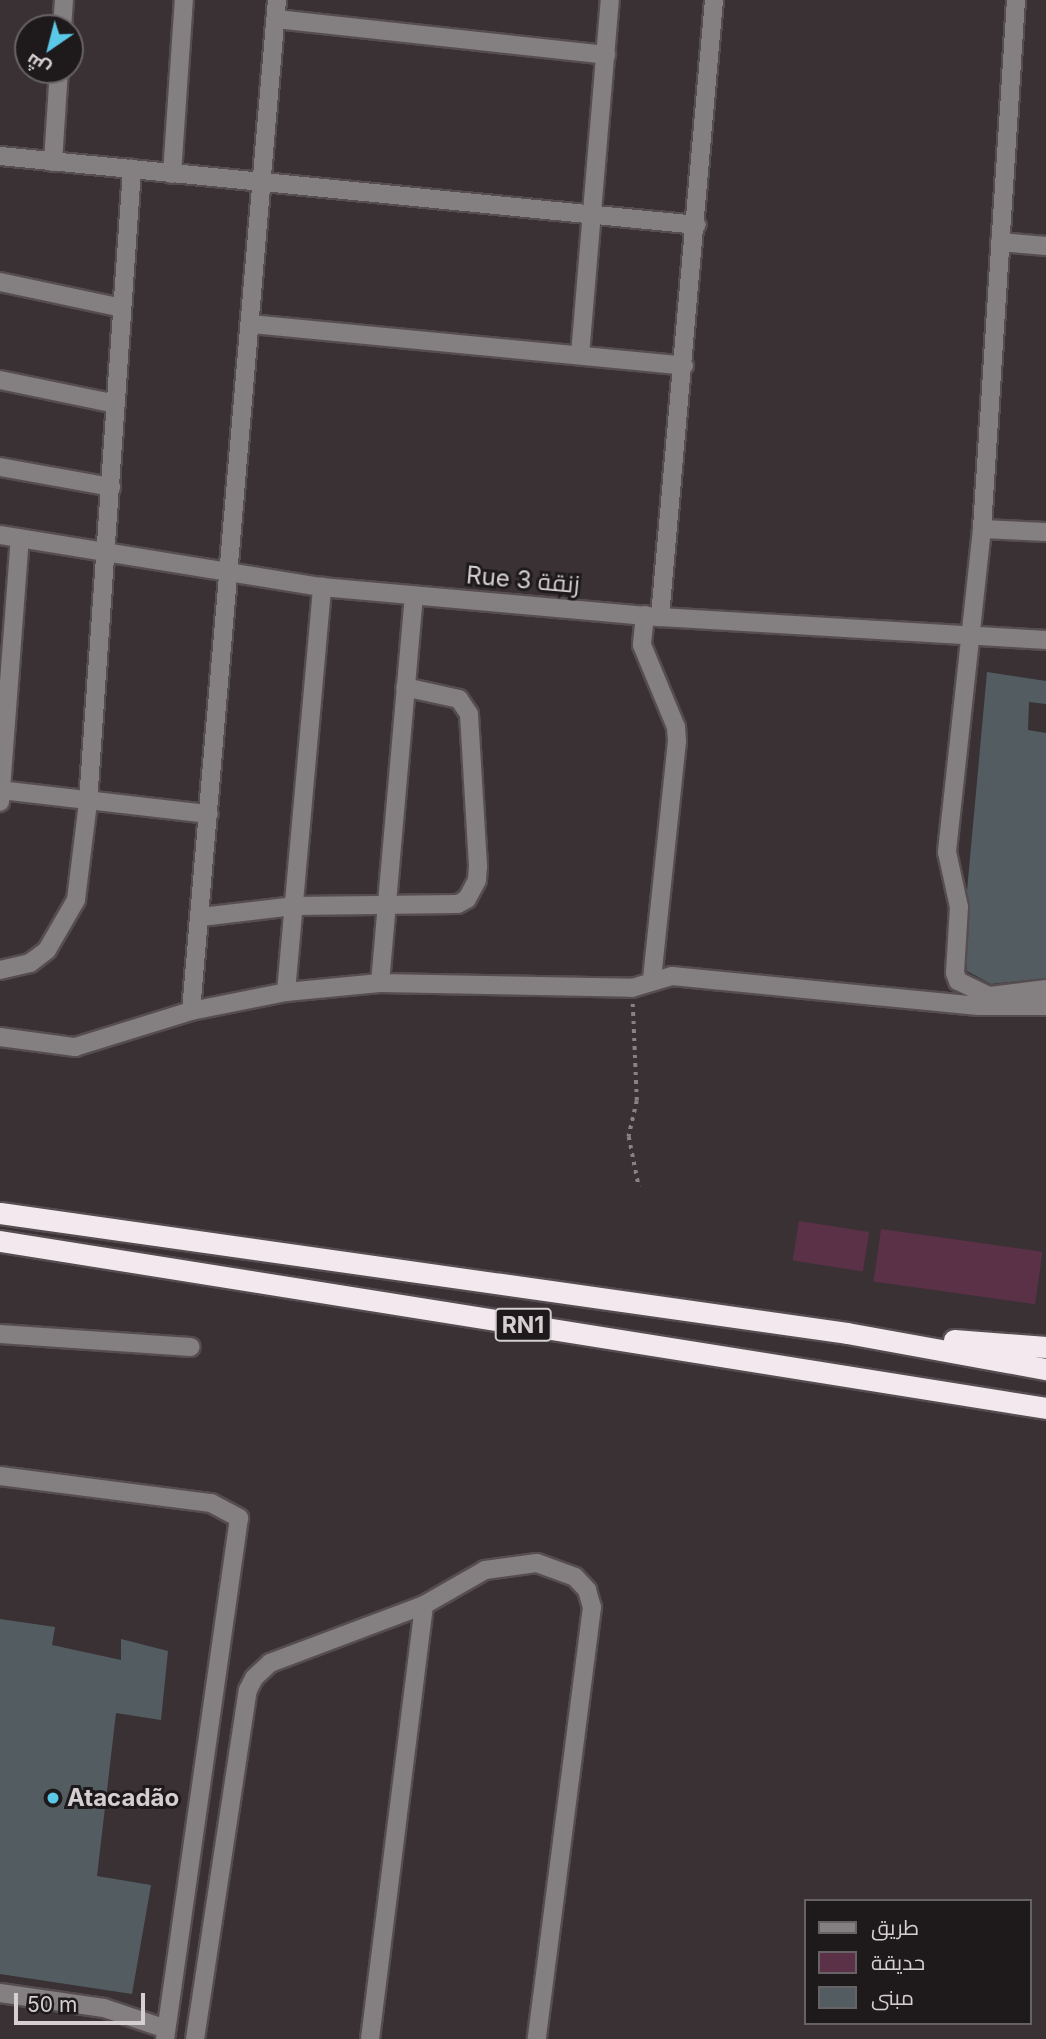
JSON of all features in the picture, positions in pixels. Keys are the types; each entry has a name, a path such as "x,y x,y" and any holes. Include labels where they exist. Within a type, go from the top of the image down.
{"highway":[{"path":"0,1205 63,1223"},
{"name":"RN1","path":"0,1213 847,1333 1046,1369"},
{"name":"RN1","path":"0,1242 1046,1409"},
{"path":"847,1333 1046,1347"}],"street":[{"path":"172,174 184,0"},
{"path":"191,1011 277,0"},
{"path":"580,355 610,0"},
{"path":"652,980 677,741 676,727 642,645 653,616 684,366 713,0"},
{"path":"1016,0 982,529 947,844 959,907 955,973 964,986 989,996 1046,989"},
{"path":"276,19 606,55"},
{"path":"54,162 58,84"},
{"path":"0,156 697,225"},
{"path":"0,970 19,967 38,957 71,914 88,802 132,169"},
{"path":"1000,242 1046,246"},
{"path":"0,282 122,308"},
{"path":"251,324 684,366"},
{"path":"0,380 116,404"},
{"path":"0,467 111,487"},
{"path":"982,529 1046,532"},
{"name":"Rue 3 زنقة","path":"0,535 107,555 322,587 653,616 1046,640"},
{"path":"0,802 20,539"},
{"path":"286,992 322,587"},
{"path":"380,984 389,907 414,595"},
{"path":"201,917 295,906 389,907 458,904 477,880 466,706 448,695 405,687"},
{"path":"0,790 209,814"},
{"path":"0,1037 75,1047 191,1011 286,992 380,984 632,988 652,980 739,980 979,1006 1046,1006"},
{"path":"0,1334 191,1347"},
{"path":"0,1476 211,1503 235,1514 240,1530 165,2034 104,2007 0,1993"},
{"path":"195,2039 251,1683 270,1663 424,1605 464,1579 513,1563 557,1567 582,1583 591,1598 537,2039"},
{"path":"370,2039 424,1605"}],"path":[{"path":"632,988 637,1101 629,1137 639,1187"}],"green space":[{"path":"799,1221 869,1232 863,1272 793,1261"},
{"path":"881,1229 1042,1252 1035,1304 874,1281"}],"building":[{"path":"987,672 1046,681 1046,704 1029,702 1028,730 1046,733 1046,978 991,984 967,971 967,891"},
{"name":"Atacadão","path":"0,1619 55,1627 52,1645 121,1660 121,1639 168,1651 161,1720 116,1713 97,1876 151,1885 132,1994 0,1974"}],"place":[{"name":"Atacadão","path":"53,1798"}]}
